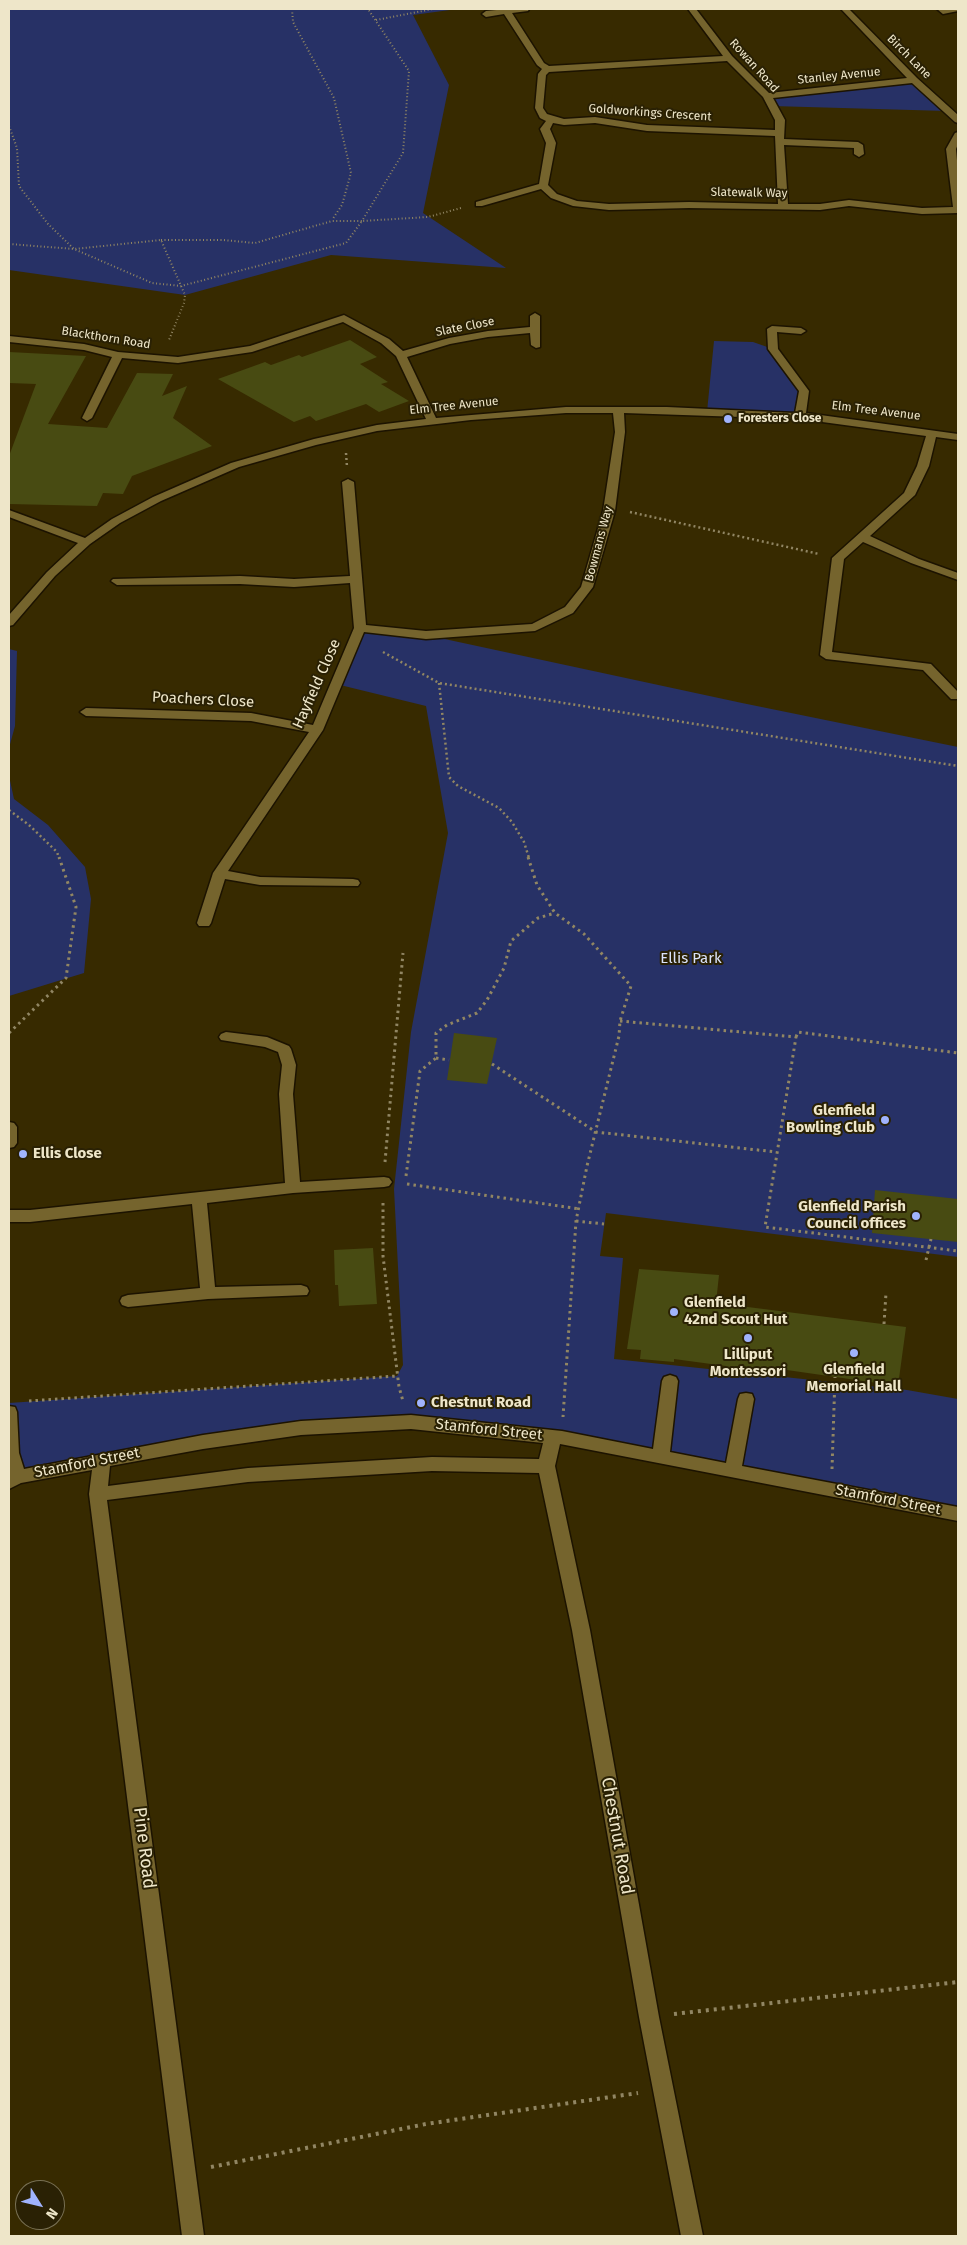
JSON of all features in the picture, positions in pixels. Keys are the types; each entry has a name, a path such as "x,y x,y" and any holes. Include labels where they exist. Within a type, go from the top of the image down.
{"street":[{"path":"486,14 525,9"},
{"name":"Rowan Road","path":"692,9 729,58 767,96 780,120 779,137 783,206"},
{"name":"Birch Lane","path":"845,9 914,80 958,120"},
{"path":"941,9 943,11 958,9"},
{"path":"507,12 541,65 547,69 729,58"},
{"path":"479,204 543,186 551,143 545,129 551,120 543,116 539,108 542,74 547,69"},
{"name":"Stanley Avenue","path":"767,96 914,80"},
{"name":"Goldworkings Crescent","path":"551,120 610,122 648,128 779,137 858,145 859,154"},
{"path":"958,135 951,149 958,210"},
{"name":"Slatewalk Way","path":"543,186 554,196 576,204 608,207 689,204 820,207 849,203 922,211 958,210"},
{"path":"334,312 385,341 401,355 432,421"},
{"path":"535,316 536,345"},
{"name":"Blackthorn Road","path":"9,339 75,345 118,355 162,359 203,357 252,349 344,318"},
{"path":"800,416 804,391 773,349 772,329 801,331"},
{"name":"Slate Close","path":"401,355 449,341 488,334 535,330"},
{"path":"87,418 118,355"},
{"name":"Elm Tree Avenue","path":"9,622 51,574 86,542 116,521 201,479 270,454 345,435 432,421 566,410 618,410 800,416 932,432 958,437"},
{"name":"Bowmans Way","path":"358,632 426,635 535,626 569,610 587,587 609,512 620,432 618,410"},
{"path":"932,432 923,466 909,494 863,538 838,558 826,655 927,667 955,696"},
{"name":"Hayfield Close","path":"204,923 220,872 317,730 358,632 356,579 348,482"},
{"path":"9,513 86,542"},
{"path":"863,538 922,564 958,577"},
{"path":"117,581 240,580 294,583 356,579"},
{"name":"Poachers Close","path":"86,712 251,717 317,730"},
{"path":"220,872 228,876 260,881 353,883"},
{"path":"226,1037 267,1042 284,1049 289,1065 286,1094 293,1188"},
{"path":"9,1127 9,1143"},
{"path":"9,1216 30,1216 293,1188 384,1182"},
{"path":"199,1199 208,1293"},
{"path":"128,1301 208,1293 301,1291"},
{"path":"661,1457 670,1381"},
{"path":"733,1471 746,1399"},
{"path":"13,1480 11,1453 14,1407"},
{"name":"Stamford Street","path":"13,1480 102,1460 203,1442 301,1428 411,1422 557,1438 958,1514"},
{"name":"Chestnut Road","path":"557,1438 546,1466 581,1630 649,2017 692,2236"},
{"name":"Pine Road","path":"102,1460 98,1494 193,2236"},
{"path":"98,1494 258,1474 432,1464 546,1466"}],"path":[{"path":"292,9 293,22 334,98 351,173 342,205 332,221"},
{"path":"9,126 17,148 19,186 48,224 74,249 152,283 181,286 346,243 362,221 403,153 409,71 368,9"},
{"path":"376,20 433,9"},
{"path":"9,244 74,249 161,240 223,240 255,243 332,221 428,217 479,204"},
{"path":"161,240 184,295 184,303 162,359"},
{"path":"345,435 348,482"},
{"path":"609,512 628,512 838,558"},
{"path":"358,632 440,683 958,766"},
{"path":"440,683 449,777 458,786 499,808 512,822 524,842 536,885 555,913 584,934 631,986 620,1021 619,1036 587,1166 580,1209 576,1221 557,1438"},
{"path":"9,810 29,825 57,852 76,907 66,978 9,1033"},
{"path":"436,1058 436,1033 447,1025 477,1013 482,1007 504,968 511,941 538,918 555,913"},
{"path":"620,1021 796,1037"},
{"path":"958,1053 798,1032 776,1152 765,1227 958,1250"},
{"path":"449,1060 436,1058 420,1071 405,1184 580,1209"},
{"path":"492,1064 596,1132 776,1152"},
{"path":"576,1221 604,1224"},
{"path":"926,1260 930,1239"},
{"path":"884,1324 886,1293"},
{"path":"14,1407 397,1376"},
{"path":"832,1489 835,1377"},
{"path":"649,2017 958,1982"},
{"path":"185,2172 426,2124 663,2090"}],"green space":[{"path":"9,9 457,9 413,15 449,85 423,213 506,268 331,255 185,295 9,270"},
{"path":"914,80 947,111 772,106 767,96"},
{"path":"714,341 753,342 773,349 803,394 800,416 707,412"},
{"name":"Ellis Park","path":"360,628 426,635 958,747 958,1257 606,1213 600,1256 623,1258 614,1359 907,1390 958,1399 958,1514 600,1446 411,1422 301,1428 17,1477 9,1403 397,1376 403,1365 394,1189 411,1032 448,833 426,706 336,684"},
{"path":"9,649 17,651 15,726 9,748"},
{"path":"9,776 14,799 48,825 85,867 91,899 84,973 9,996"}],"building":[{"path":"350,340 377,357 360,364 388,382 381,384 409,401 379,412 366,404 316,421 310,416 294,422 218,379 265,362 271,365 299,355 302,357"},
{"path":"9,352 86,356 48,424 107,428 137,373 173,374 162,396 187,386 173,418 212,446 132,476 123,494 103,493 97,506 9,504 9,456 36,384 9,383"},
{"path":"454,1033 497,1038 487,1084 447,1080"},
{"name":"Glenfield Parish Council offices","path":"875,1190 958,1199 958,1242 872,1233"},
{"path":"373,1248 377,1304 339,1306 338,1285 335,1285 334,1250"},
{"path":"639,1269 719,1275 716,1303 906,1327 898,1386 766,1367 765,1371 726,1368 726,1366 674,1359 674,1362 640,1359 641,1350 627,1349"}],"place":[{"name":"Foresters Close","path":"728,419"},
{"name":"Glenfield Bowling Club","path":"885,1120"},
{"name":"Ellis Close","path":"23,1154"},
{"name":"Glenfield Parish Council offices","path":"916,1216"},
{"name":"Glenfield 42nd Scout Hut","path":"674,1312"},
{"name":"Lilliput Montessori","path":"748,1338"},
{"name":"Glenfield Memorial Hall","path":"854,1353"},
{"name":"Chestnut Road","path":"421,1403"}]}
